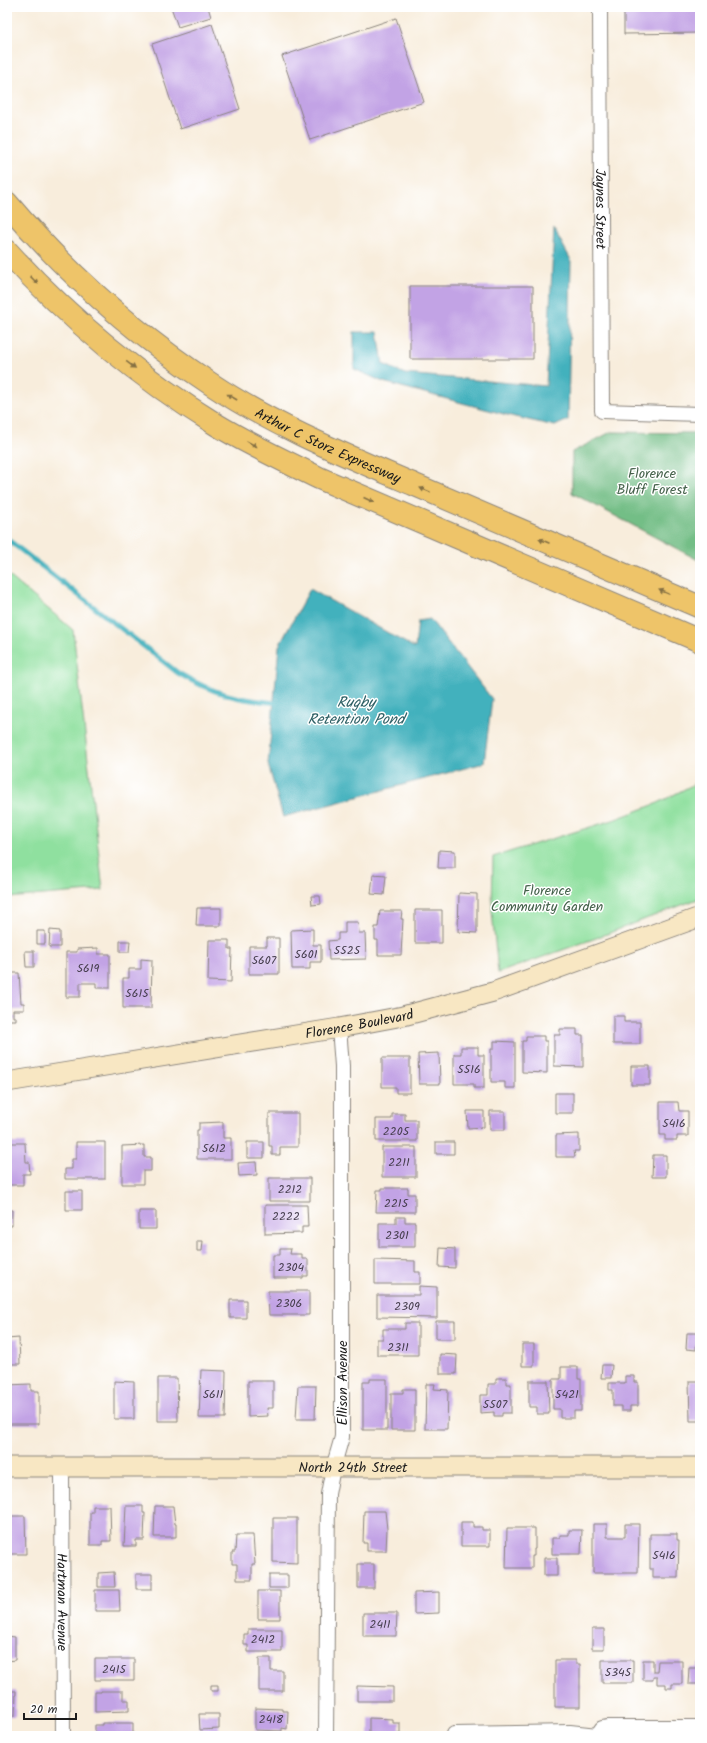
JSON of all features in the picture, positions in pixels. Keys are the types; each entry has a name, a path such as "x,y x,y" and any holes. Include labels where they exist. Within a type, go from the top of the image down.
{"highway":[{"name":"Arthur C Storz Expressway","path":"7,203 51,254 99,299 147,339 212,385 278,423 326,447 700,607"},
{"path":"7,251 67,313 114,353 217,425 319,478 700,640"}],"street":[{"name":"Jaynes Street","path":"600,7 602,412 700,414"},
{"name":"Florence Boulevard","path":"7,1082 339,1028 403,1016 493,992 700,917"},
{"name":"Ellison Avenue","path":"326,1736 328,1494 333,1468 342,1437 342,1066 339,1028"},
{"name":"North 24th Street","path":"7,1467 700,1467"},
{"name":"Hartman Avenue","path":"62,1467 63,1736"},
{"path":"454,1734 570,1732 597,1735 602,1728 607,1726 700,1727"}],"green space":[{"name":"Florence Bluff Forest","path":"611,432 700,433 700,561 572,493 572,452"},
{"path":"7,574 73,630 103,890 7,898"},
{"name":"Florence Community Garden","path":"700,781 700,898 599,937 498,973 492,911 493,857 613,820 658,803"}],"water":[{"path":"554,229 571,260 568,420 555,426 515,417 383,382 354,369 354,332 378,332 383,364 405,374 546,386"},
{"name":"Rugby Retention Pond","path":"310,589 415,648 418,621 430,619 492,699 484,763 283,817 268,764 279,646"}],"building":[{"path":"171,7 208,7 211,17 178,27"},
{"path":"624,7 700,7 700,33 624,34"},
{"path":"396,18 424,102 310,140 282,56"},
{"path":"212,24 240,109 180,129 152,44"},
{"path":"410,286 533,286 533,359 410,359"},
{"path":"439,850 455,851 455,868 438,868"},
{"path":"373,875 386,876 384,895 371,894"},
{"path":"459,893 477,894 477,933 458,932"},
{"path":"311,896 320,896 321,904 312,905"},
{"path":"197,908 221,908 221,926 196,926"},
{"path":"415,910 442,910 442,943 415,943"},
{"path":"380,911 402,911 401,955 378,955 378,940 375,940 375,927 378,927"},
{"path":"345,922 358,922 359,933 365,933 366,959 329,960 328,941 338,940 338,933 345,933"},
{"path":"313,929 313,945 321,945 321,962 310,962 310,969 292,969 291,930"},
{"path":"50,930 60,931 60,947 49,947"},
{"path":"37,931 45,931 45,944 37,944"},
{"path":"267,938 279,938 279,974 249,974 249,946 267,946"},
{"path":"209,940 229,940 229,949 232,949 231,982 208,981"},
{"path":"120,941 130,941 129,952 120,952"},
{"path":"98,948 98,954 110,954 110,988 96,988 96,983 80,983 80,997 66,997 66,952 77,952 77,949"},
{"path":"25,951 34,951 34,967 26,967"},
{"path":"141,959 152,960 151,1008 123,1008 123,978 129,978 129,969 141,969"},
{"path":"7,973 19,973 21,1003 24,1003 24,1010 13,1010 13,1017 16,1017 16,1020 7,1020"},
{"path":"613,1016 624,1016 624,1022 640,1022 640,1044 613,1044"},
{"path":"560,1029 577,1029 577,1035 583,1035 583,1067 554,1066 554,1035 560,1035"},
{"path":"526,1036 544,1036 544,1041 547,1041 547,1073 522,1072 522,1041 526,1041"},
{"path":"494,1041 515,1042 515,1088 505,1088 505,1082 491,1082 491,1049 494,1049"},
{"path":"461,1047 478,1047 478,1055 484,1055 484,1088 474,1088 474,1084 454,1084 454,1054 461,1054"},
{"path":"439,1053 440,1084 419,1084 418,1054"},
{"path":"382,1058 410,1058 410,1093 396,1093 396,1087 382,1087"},
{"path":"631,1066 650,1066 650,1085 631,1085"},
{"path":"555,1093 573,1093 573,1113 555,1113"},
{"path":"660,1102 678,1102 679,1111 688,1111 688,1136 677,1136 677,1140 665,1140 665,1135 660,1135"},
{"path":"467,1111 484,1111 484,1127 468,1128"},
{"path":"490,1111 505,1111 505,1130 490,1130"},
{"path":"269,1113 298,1113 298,1147 280,1147 280,1155 272,1155 272,1146 269,1146"},
{"path":"392,1114 405,1114 405,1120 417,1120 417,1141 376,1141 376,1119 392,1119"},
{"path":"223,1122 223,1138 231,1138 231,1159 197,1159 197,1130 199,1130 199,1123"},
{"path":"579,1134 579,1151 574,1151 575,1157 556,1157 556,1135"},
{"path":"76,1142 105,1142 105,1179 65,1179 65,1169 72,1169 72,1159 76,1159"},
{"path":"247,1142 264,1142 264,1158 247,1158"},
{"path":"436,1142 454,1142 454,1154 436,1154"},
{"path":"7,1143 25,1143 26,1162 29,1162 30,1174 23,1174 23,1185 7,1185"},
{"path":"144,1145 144,1157 151,1157 151,1171 143,1171 143,1184 122,1184 122,1146"},
{"path":"382,1147 416,1147 416,1177 382,1177"},
{"path":"653,1155 666,1155 666,1177 652,1177"},
{"path":"256,1162 257,1175 239,1176 238,1163"},
{"path":"269,1178 310,1178 310,1201 269,1201"},
{"path":"382,1188 408,1188 408,1194 415,1194 415,1212 376,1212 377,1190 382,1190"},
{"path":"66,1191 82,1191 82,1210 66,1210"},
{"path":"265,1205 307,1205 308,1227 302,1227 302,1233 265,1234"},
{"path":"7,1210 12,1210 12,1226 7,1226"},
{"path":"139,1211 156,1211 156,1229 139,1229"},
{"path":"396,1217 405,1217 405,1222 415,1222 415,1247 379,1247 379,1223 396,1223"},
{"path":"197,1241 203,1241 202,1251 197,1251"},
{"path":"440,1248 455,1249 455,1268 439,1267"},
{"path":"280,1249 291,1249 290,1254 302,1254 302,1259 308,1259 308,1276 303,1276 303,1278 273,1278 273,1255 280,1255"},
{"path":"375,1260 415,1261 415,1272 420,1272 420,1284 375,1284"},
{"path":"419,1286 437,1287 437,1318 377,1317 377,1295 419,1295"},
{"path":"268,1291 309,1291 309,1315 269,1315"},
{"path":"230,1300 246,1300 246,1318 230,1318"},
{"path":"436,1321 455,1321 455,1339 436,1339"},
{"path":"405,1323 418,1323 418,1355 377,1355 377,1339 383,1339 383,1329 405,1329"},
{"path":"687,1333 697,1333 696,1350 686,1349"},
{"path":"19,1338 20,1364 7,1364 7,1339"},
{"path":"522,1344 534,1344 534,1366 522,1366"},
{"path":"440,1354 457,1355 456,1374 440,1374"},
{"path":"602,1365 612,1365 611,1378 601,1378"},
{"path":"561,1367 578,1367 578,1379 581,1379 581,1411 574,1411 574,1418 560,1418 560,1409 553,1409 553,1379 561,1379"},
{"path":"201,1370 226,1371 225,1418 199,1418"},
{"path":"625,1376 634,1376 634,1382 638,1382 638,1406 630,1406 630,1411 621,1411 621,1406 613,1406 613,1390 609,1390 609,1383 625,1383"},
{"path":"158,1378 177,1378 178,1421 158,1421"},
{"path":"496,1378 506,1378 506,1384 511,1384 511,1413 502,1413 502,1416 494,1416 494,1412 480,1413 480,1395 488,1395 488,1384 496,1384"},
{"path":"370,1379 387,1379 387,1430 363,1430 363,1382 370,1382"},
{"path":"114,1381 134,1382 134,1419 114,1419"},
{"path":"248,1381 273,1381 273,1408 267,1408 268,1416 248,1417"},
{"path":"529,1381 548,1381 549,1414 537,1414 537,1407 529,1407"},
{"path":"689,1381 700,1381 700,1421 690,1421"},
{"path":"31,1384 31,1391 39,1391 39,1424 7,1424 7,1385"},
{"path":"426,1384 435,1384 434,1389 448,1390 447,1429 425,1429"},
{"path":"298,1386 316,1386 315,1419 296,1419"},
{"path":"403,1389 415,1389 415,1430 391,1430 391,1393 403,1393"},
{"path":"93,1506 110,1506 111,1541 102,1541 102,1545 90,1545 90,1512 93,1512"},
{"path":"126,1506 143,1506 143,1513 145,1513 144,1540 136,1540 136,1546 124,1546"},
{"path":"155,1506 173,1506 176,1524 176,1537 154,1537"},
{"path":"364,1511 385,1511 387,1529 386,1551 367,1551 367,1543 363,1543"},
{"path":"7,1516 25,1516 26,1554 7,1554"},
{"path":"273,1518 297,1518 297,1563 273,1562"},
{"path":"461,1522 473,1522 473,1527 482,1527 482,1530 490,1530 490,1546 461,1546"},
{"path":"593,1524 607,1524 607,1537 625,1537 625,1524 639,1524 638,1573 593,1573"},
{"path":"507,1528 535,1528 535,1549 534,1556 532,1556 532,1568 506,1568"},
{"path":"569,1530 582,1530 581,1554 552,1554 552,1538 560,1538 560,1535 569,1535"},
{"path":"650,1534 677,1534 677,1540 679,1540 678,1578 653,1578 653,1569 650,1569"},
{"path":"236,1535 253,1535 255,1564 252,1564 252,1580 237,1580 237,1564 232,1564 232,1552 235,1552"},
{"path":"544,1558 557,1558 557,1576 544,1576"},
{"path":"358,1564 374,1564 374,1588 358,1588"},
{"path":"114,1572 115,1587 98,1587 98,1573"},
{"path":"136,1574 152,1574 152,1589 136,1589"},
{"path":"269,1575 288,1575 288,1588 269,1588"},
{"path":"95,1590 119,1590 120,1611 95,1611"},
{"path":"258,1591 280,1591 280,1619 258,1619"},
{"path":"439,1592 439,1613 414,1614 414,1593"},
{"path":"363,1613 397,1613 396,1636 363,1636"},
{"path":"248,1629 282,1629 282,1652 248,1652 248,1645 244,1645 244,1634 248,1634"},
{"path":"592,1629 604,1629 604,1649 592,1649"},
{"path":"7,1636 15,1637 15,1660 7,1661"},
{"path":"259,1658 271,1658 271,1671 283,1671 283,1691 259,1691"},
{"path":"95,1659 134,1659 134,1680 95,1680"},
{"path":"555,1660 576,1660 576,1664 580,1664 580,1707 555,1707"},
{"path":"602,1660 633,1660 633,1683 602,1683"},
{"path":"643,1660 653,1660 653,1672 657,1672 658,1661 682,1661 682,1684 672,1684 672,1688 666,1688 666,1684 657,1684 657,1677 653,1677 653,1680 643,1680"},
{"path":"697,1664 700,1664 700,1684 688,1684 689,1668 697,1668"},
{"path":"211,1685 218,1685 218,1691 211,1691"},
{"path":"357,1686 393,1687 393,1701 357,1701"},
{"path":"7,1691 16,1691 15,1716 7,1716"},
{"path":"123,1691 123,1700 129,1700 129,1711 95,1712 95,1692"},
{"path":"255,1708 282,1709 282,1711 288,1711 287,1729 282,1728 282,1731 255,1730"},
{"path":"199,1714 219,1714 219,1729 200,1730"},
{"path":"369,1718 393,1719 393,1723 400,1723 400,1734 397,1734 397,1736 369,1736"},
{"path":"102,1723 133,1723 133,1736 95,1736 95,1725 102,1725"}],"waterway":[{"path":"7,539 178,673 203,686 227,695 251,700 279,703"}]}
